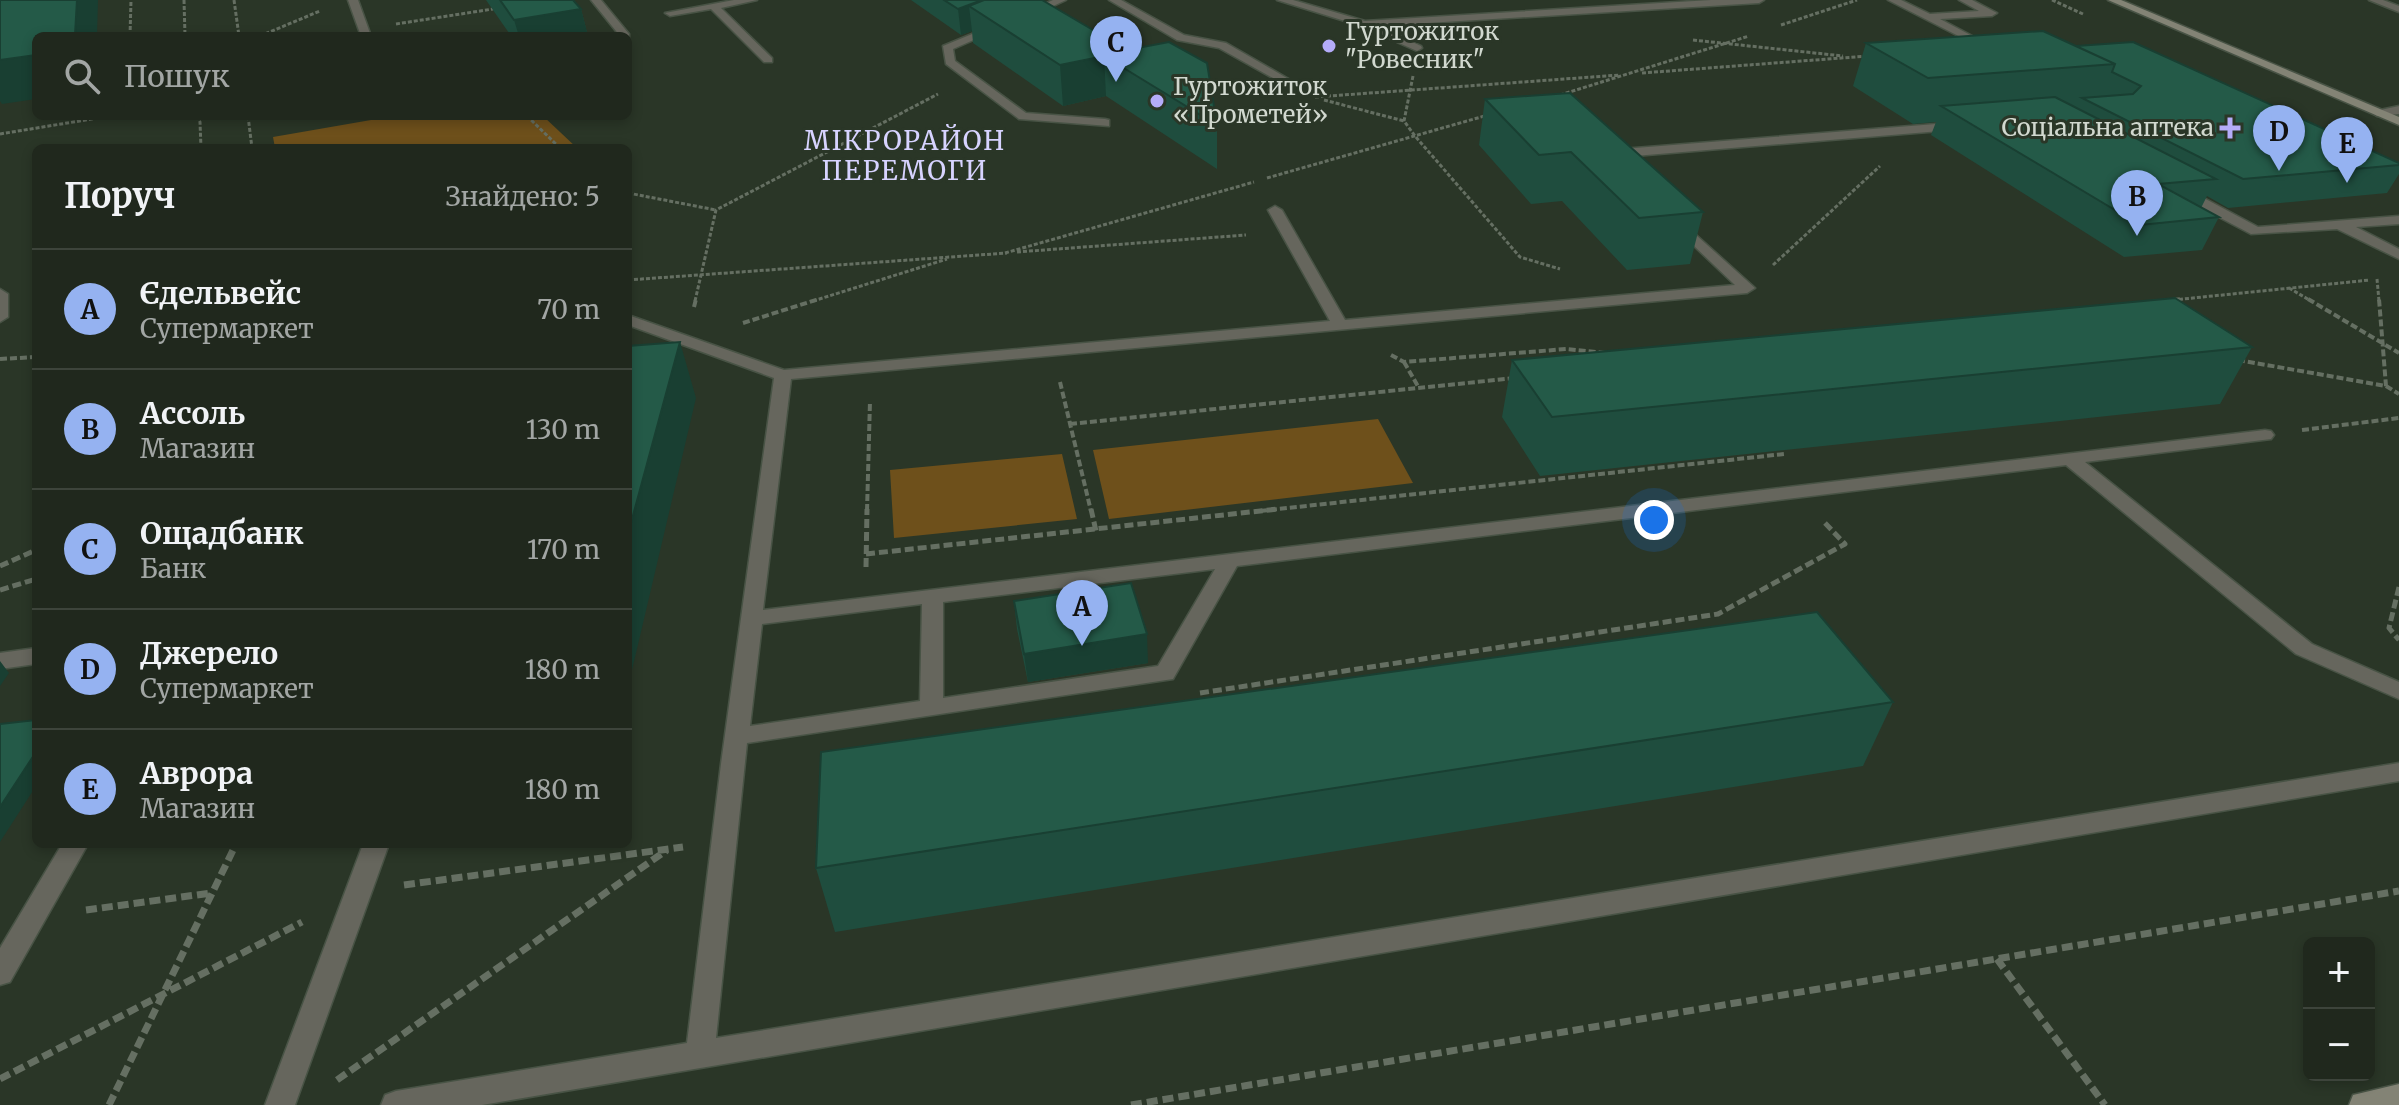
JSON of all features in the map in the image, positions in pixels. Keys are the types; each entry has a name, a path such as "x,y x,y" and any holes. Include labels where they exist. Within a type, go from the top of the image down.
{"main road":[{"path":"2113,0 2399,121"},
{"path":"2364,1105 2399,1098"}],"lane":[{"path":"353,0 365,32"},
{"path":"596,0 621,32"},
{"path":"670,13 752,0"},
{"path":"1018,18 1061,0"},
{"path":"1114,0 1181,38 1222,45 1286,81"},
{"path":"1282,0 1365,24 1417,48"},
{"path":"1365,24 1759,0"},
{"path":"1893,0 2002,54"},
{"path":"1928,18 1992,13 1964,0"},
{"path":"2374,0 2399,9"},
{"path":"713,6 768,60"},
{"path":"1004,24 947,48 950,62 1023,116 1105,123"},
{"path":"2377,112 2399,110"},
{"path":"1615,165 1604,155 1980,124"},
{"path":"2172,186 2256,231 2399,220"},
{"path":"1275,210 1340,325"},
{"path":"1670,216 1747,288"},
{"path":"2342,226 2399,255"},
{"path":"632,321 783,375 1747,288"},
{"path":"0,294 0,317"},
{"path":"700,1055 783,375"},
{"path":"752,618 2265,435"},
{"path":"2070,459 2304,649 2399,691"},
{"path":"737,736 1165,673 1230,560"},
{"path":"931,707 933,596"},
{"path":"0,661 32,657"},
{"path":"396,1105 2399,772"},
{"path":"0,973 73,848"},
{"path":"280,1105 375,848"}],"path":[{"path":"130,32 131,0"},
{"path":"184,0 185,32"},
{"path":"234,0 238,32"},
{"path":"365,32 493,9"},
{"path":"270,32 323,10"},
{"path":"1680,38 1873,58"},
{"path":"1404,121 1417,48"},
{"path":"1317,98 1858,57"},
{"path":"1547,99 1633,74"},
{"path":"632,194 716,210 971,77"},
{"path":"1286,81 1317,98 1404,121 1520,257 1566,270"},
{"path":"1005,253 1489,115"},
{"path":"0,134 86,120"},
{"path":"199,120 201,144"},
{"path":"248,120 252,144"},
{"path":"531,120 556,144"},
{"path":"1747,288 1918,129"},
{"path":"686,341 716,210"},
{"path":"632,280 1287,231"},
{"path":"2374,242 2386,386"},
{"path":"686,341 956,256"},
{"path":"2166,301 2388,278"},
{"path":"2289,288 2399,353"},
{"path":"1340,325 1404,362 1419,388"},
{"path":"1404,362 1566,349 1620,354"},
{"path":"1052,350 1107,575"},
{"path":"0,359 32,357"},
{"path":"2231,359 2386,386 2399,394"},
{"path":"866,604 870,367"},
{"path":"1070,424 1529,377"},
{"path":"2265,435 2399,418"},
{"path":"866,554 1795,453"},
{"path":"1186,695 1718,614 1845,544 1796,492"},
{"path":"0,566 32,552"},
{"path":"0,590 32,580"},
{"path":"2399,587 2389,628 2399,640"},
{"path":"109,1105 234,848"},
{"path":"328,1087 668,849"},
{"path":"1131,1105 2399,891"},
{"path":"33,917 212,893"},
{"path":"1997,959 2105,1105"}],"shaded area":[{"path":"371,120 547,120 573,144 274,144 273,137"},
{"path":"1378,419 1413,483 1109,519 1093,450"},
{"path":"1062,454 1077,519 894,538 890,470"}],"building":[{"path":"0,0 77,0 75,32 32,32 32,56 0,60"},
{"path":"500,0 573,0 581,9 514,20"},
{"path":"944,0 982,0 958,9"},
{"path":"984,0 1042,0 1127,50 1169,42 1207,63 1217,125 1104,56 1060,65 969,6"},
{"path":"2043,31 2115,64 1928,78 1866,43"},
{"path":"2133,42 2399,165 2243,179 2082,98 2133,94 2141,86 2112,72 2115,64 2076,46"},
{"path":"1570,93 1703,212 1639,218 1571,152 1539,155 1485,99"},
{"path":"2055,97 2216,179 2158,184 2219,217 2140,225 1941,106"},
{"path":"2175,298 2252,347 1552,417 1512,360"},
{"path":"680,342 632,519 632,346"},
{"path":"1131,583 1147,634 1024,654 1014,601"},
{"path":"1817,612 1893,702 816,868 821,752"},
{"path":"32,720 32,758 0,807 0,724"}],"place":[{"name":"Гуртожиток \"Ровесник\"","path":"1329,46"},
{"name":"Ощадбанк","path":"1116,82"},
{"name":"Гуртожиток «Прометей»","path":"1157,101"},
{"name":"Соціальна аптека","path":"2230,128"},
{"name":"Джерело","path":"2279,171"},
{"name":"Аврора","path":"2347,183"},
{"name":"Ассоль","path":"2137,236"},
{"name":"Єдельвейс","path":"1082,646"}],"district":[{"name":"МІКРОРАЙОН ПЕРЕМОГИ","path":"905,156"}]}
